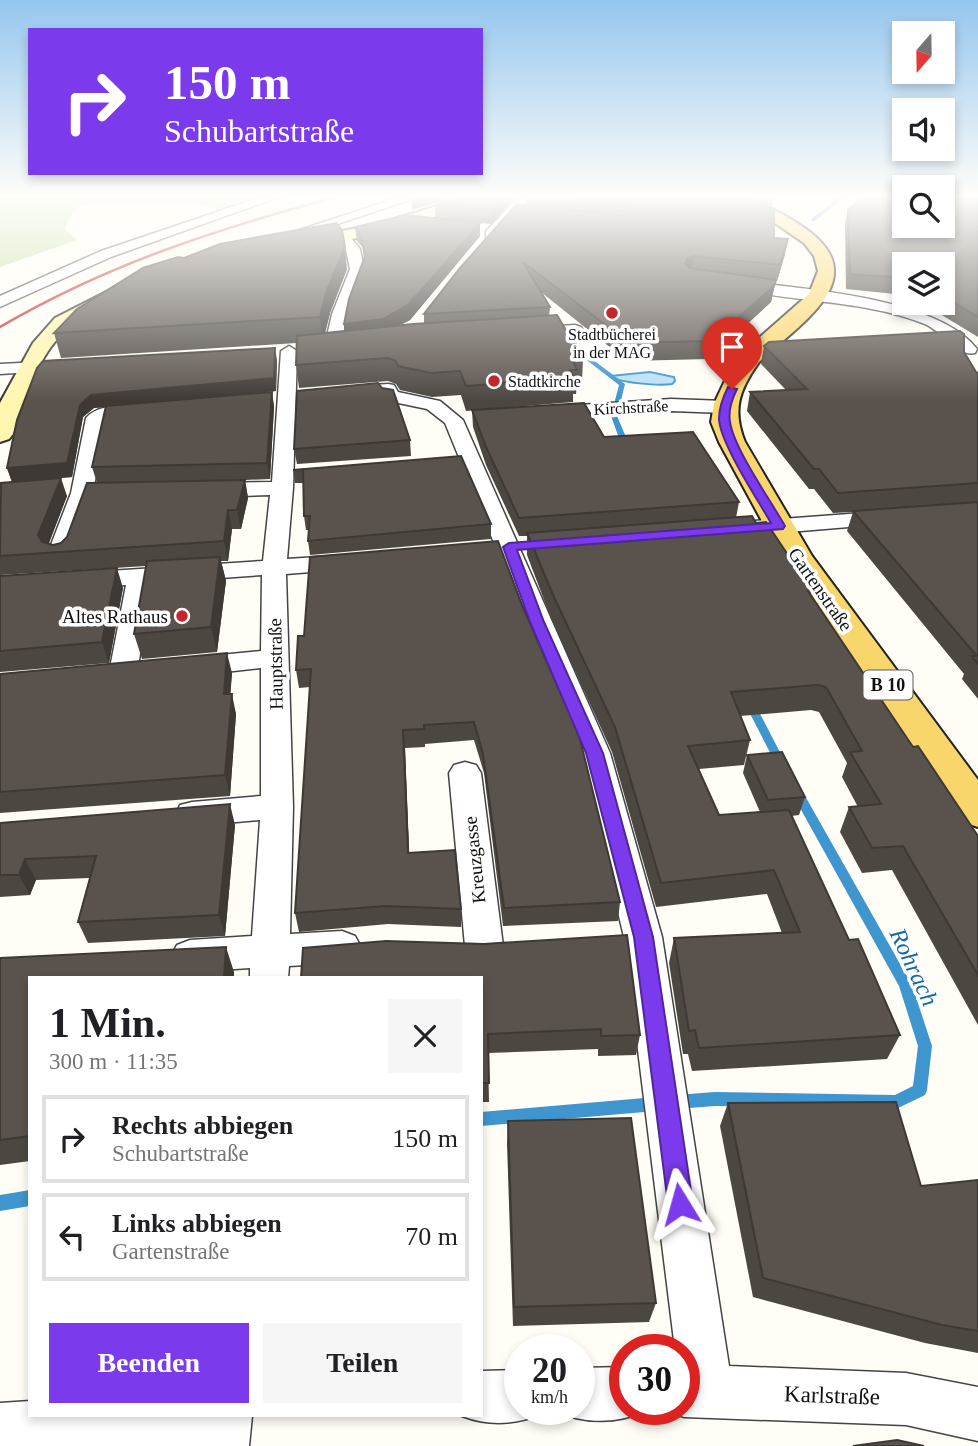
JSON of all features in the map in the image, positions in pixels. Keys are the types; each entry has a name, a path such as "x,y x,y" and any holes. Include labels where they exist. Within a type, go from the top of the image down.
{"main road":[{"path":"725,407 740,372 751,357 818,296 827,271 826,265"},
{"name":"Gartenstraße","path":"725,407 724,422 732,442 798,558 978,811"}],"street":[{"path":"0,302 81,265"},
{"path":"355,346 332,349 356,265"},
{"path":"717,282 869,304 931,321 974,350 968,368"},
{"path":"0,434 44,341 57,327 128,287"},
{"path":"506,334 575,330"},
{"name":"Hauptstraße","path":"270,965 277,807 274,568 291,478 291,398 277,352 332,349"},
{"path":"0,369 70,365"},
{"path":"352,393 388,389 391,396 433,405 466,419 459,461 509,547 537,622 595,753 643,937 669,1125 689,1334"},
{"name":"Kirchstraße","path":"532,414 694,404 725,407"},
{"path":"59,555 82,489 96,418 103,414 173,408"},
{"path":"186,491 291,478"},
{"path":"56,488 108,493"},
{"path":"731,529 909,517"},
{"path":"0,586 366,561"},
{"path":"140,576 134,672 276,658"},
{"name":"Kreuzgasse","path":"465,773 470,946 524,944"},
{"path":"158,817 277,807"},
{"path":"604,940 643,937"},
{"path":"149,958 270,965 375,944"},
{"name":"Karlstraße","path":"700,1391 906,1398 978,1414"},
{"path":"483,1397 504,1396"},
{"path":"9,1435 206,1417"},
{"path":"222,1446 225,1417"}],"water":[{"path":"650,372 674,377 675,381 672,384 649,384 610,376"}],"building":[{"path":"151,265 337,265 320,317 54,333 77,309"},
{"path":"361,265 443,265 409,304 383,319 344,324 349,299"},
{"path":"462,265 525,265 550,307 424,314"},
{"path":"528,265 686,265 776,280 774,286 711,341 629,343"},
{"path":"850,265 892,265 892,277 850,274"},
{"path":"955,265 978,265 978,317 955,303"},
{"path":"557,315 583,359 572,359 577,370 570,370 574,378 466,386 460,371 431,373 398,366 395,360 387,358 296,365 297,336 413,324"},
{"path":"960,331 964,334 964,352 978,373 978,483 838,493 819,469 814,469 750,392 807,389 764,346 769,342"},
{"path":"275,348 274,378 91,395 80,405 67,463 7,468 17,420 37,368 43,361"},
{"path":"378,383 382,388 393,390 410,440 294,449 297,391"},
{"path":"272,392 267,463 92,467 106,406"},
{"path":"584,403 604,437 693,432 739,502 519,518 472,410"},
{"path":"461,456 491,524 308,541 310,516 304,516 303,469"},
{"path":"61,478 38,535 42,542 53,545 61,543 67,537 87,483 245,480 237,510 228,510 224,541 0,556 1,483"},
{"path":"978,502 978,664 972,656 977,656 853,511"},
{"path":"752,516 756,523 766,522 812,591 808,591 913,747 918,746 978,836 978,975 903,846 872,848 849,807 881,804 850,752 862,751 826,687 818,685 731,692 750,740 688,746 719,815 789,810 849,940 858,939 900,1035 699,1048 695,1030 689,1031 674,938 800,932 774,870 661,883 615,727 527,533"},
{"path":"498,541 522,605 579,735 620,902 504,908 483,754 474,722 424,725 424,729 403,730 408,853 455,850 461,909 386,906 295,913 311,669 296,670 298,636 304,636 310,557"},
{"path":"220,557 211,627 134,634 147,561"},
{"path":"117,568 102,642 0,651 0,576"},
{"path":"227,653 224,694 232,694 225,775 0,792 0,674"},
{"path":"782,752 805,797 768,800 747,755"},
{"path":"230,804 219,915 78,922 96,856 25,859 19,875 0,875 0,823"},
{"path":"627,935 640,1035 601,1036 601,1029 488,1034 489,1083 483,1083 483,976 301,976 303,948 386,941 484,944"},
{"path":"226,947 224,976 28,976 28,1136 0,1140 0,958"},
{"path":"896,1102 921,1186 978,1180 978,1331 942,1325 763,1278 728,1103"},
{"path":"631,1118 656,1303 514,1307 508,1121"},
{"path":"897,1440 924,1446 853,1446"}],"waterway":[{"name":"Rohrach","path":"568,337 586,357 622,384 614,416 627,449"},
{"name":"Rohrach","path":"750,704 781,764"},
{"name":"Rohrach","path":"676,1102 715,1099 896,1102 920,1090 925,1046 905,985 796,790"},
{"name":"Rohrach","path":"483,1119 656,1104"},
{"name":"Rohrach","path":"0,1203 28,1198"}],"railway":[{"path":"0,327 80,285 125,265"}],"place":[{"name":"Stadtbücherei in der MAG","path":"612,313"},
{"name":"Stadtkirche","path":"494,381"},
{"name":"Altes Rathaus","path":"182,616"}],"route":[{"path":"680,1204 643,937 595,753 537,622 509,547 779,526 732,442 724,422 726,404 732,389"}]}
